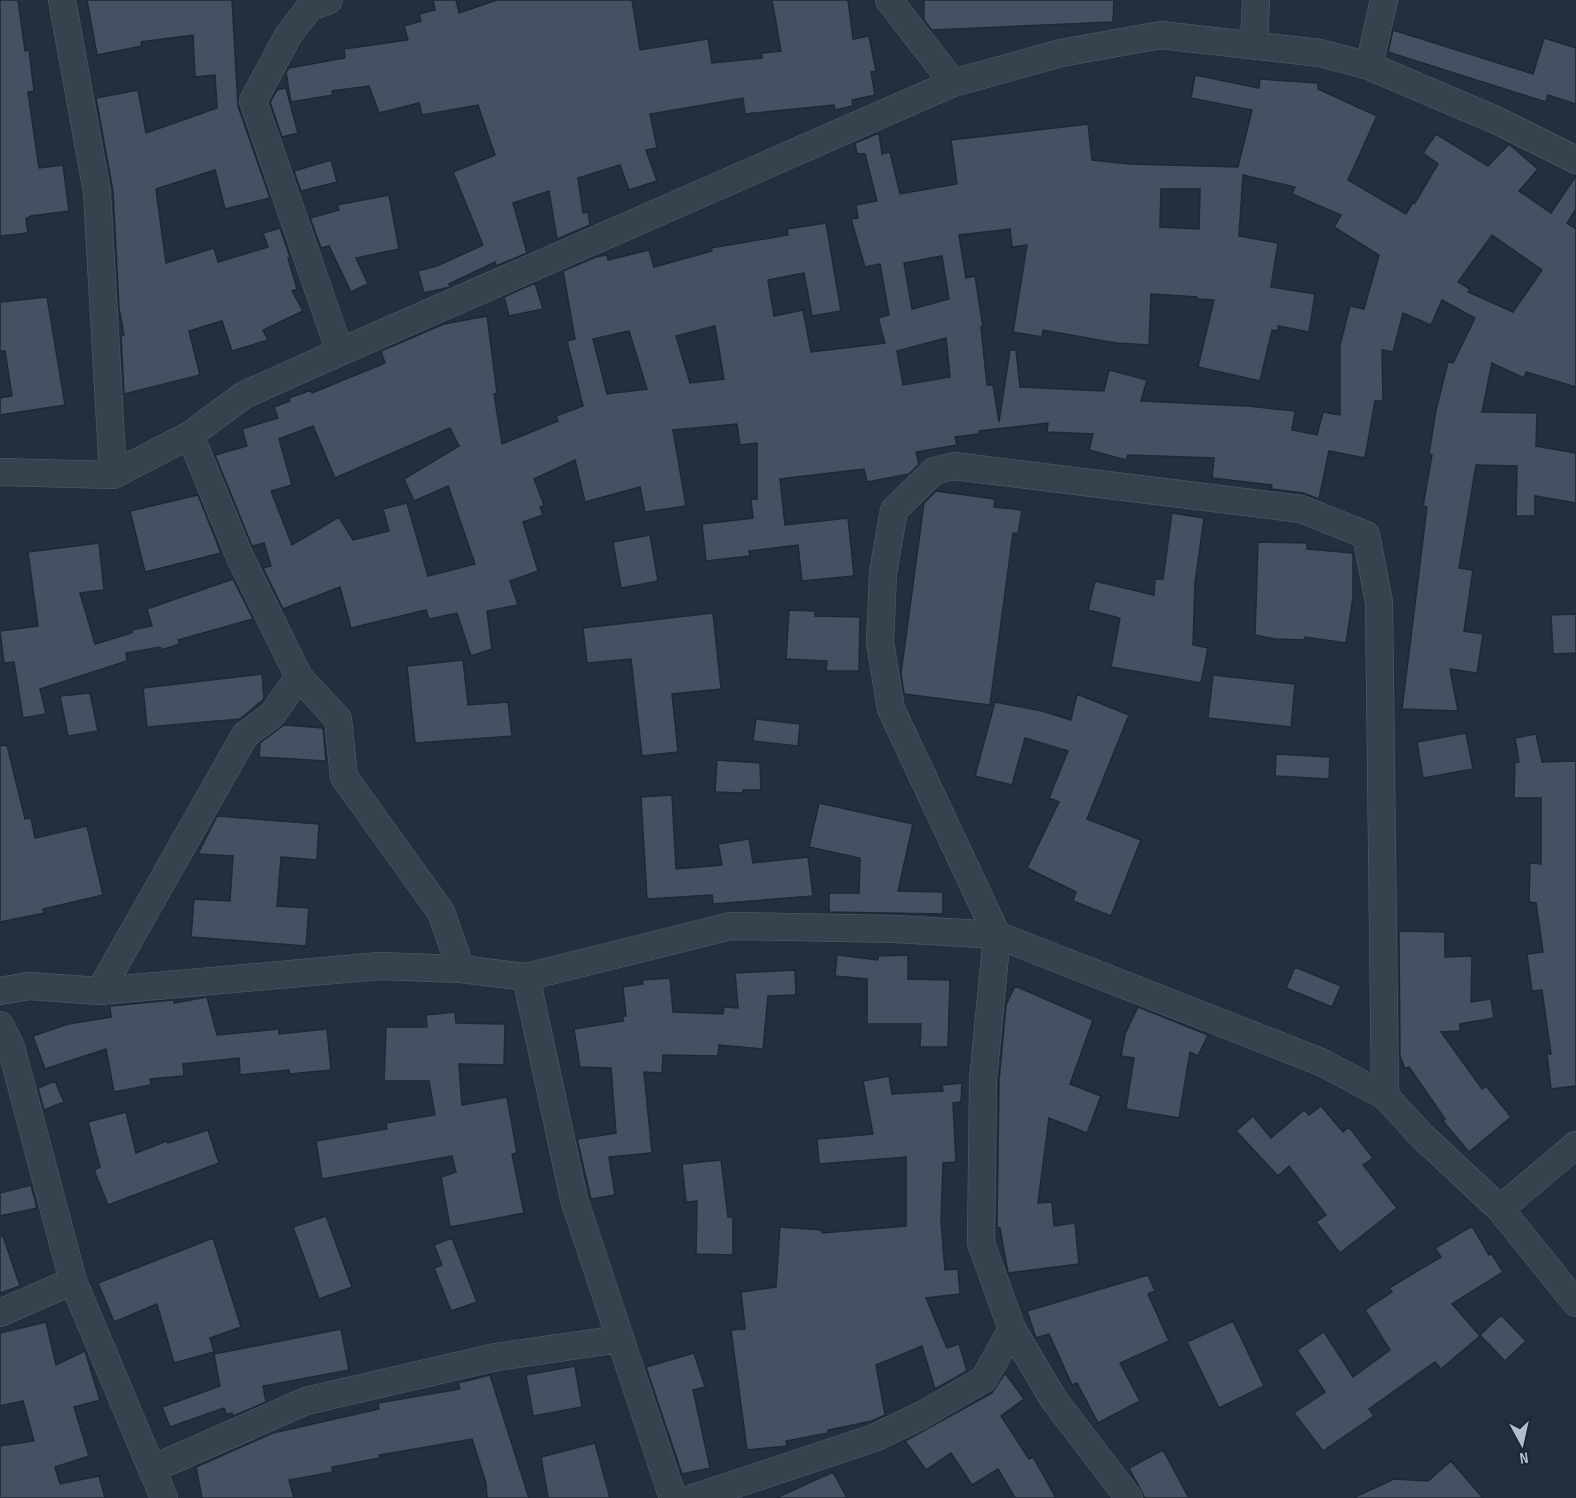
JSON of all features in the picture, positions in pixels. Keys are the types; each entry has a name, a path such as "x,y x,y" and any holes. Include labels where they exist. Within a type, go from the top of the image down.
{"street":[{"path":"62,0 98,192 113,475"},
{"path":"329,0 310,8 290,34 253,101 340,351"},
{"path":"889,0 953,83"},
{"path":"1254,44 1256,0"},
{"path":"1369,66 1384,0"},
{"path":"0,472 113,475 190,435 244,395 340,351 953,83 1061,53 1161,35 1320,53 1369,66 1498,121 1576,160"},
{"path":"190,435 240,557 299,677 338,719 344,777 441,912 461,969"},
{"path":"1129,1498 1054,1400 1012,1329 981,1243 983,1080 997,935 891,709 880,642 883,573 894,510 934,471 954,466 1301,509 1366,535 1379,602 1385,1096"},
{"path":"100,991 245,735 272,715 299,677"},
{"path":"0,991 29,986 100,991 379,966 461,969 525,977 731,926 896,929 997,935 1321,1062 1385,1096 1421,1135 1500,1209 1576,1303"},
{"path":"525,977 574,1199 673,1498"},
{"path":"0,1025 11,1047 73,1281 164,1498"},
{"path":"1500,1209 1576,1145"},
{"path":"0,1313 73,1281"},
{"path":"693,1498 874,1438 922,1415 984,1379 1012,1329"},
{"path":"152,1469 306,1401 496,1357 620,1339"}],"building":[{"path":"0,0 18,0 25,51 29,50 34,91 28,92 39,168 63,165 69,211 31,216 26,219 28,233 0,236"},
{"path":"87,0 232,0 238,106 270,198 225,209 215,170 156,189 166,263 214,248 218,262 268,247 263,233 280,228 290,257 288,258 297,289 292,291 303,311 263,330 268,340 232,351 222,321 189,331 200,375 124,394 121,335 124,335 119,308 113,191 96,98 138,90 146,133 217,108 215,75 195,77 193,35 141,42 142,46 97,55"},
{"path":"433,0 456,0 459,13 497,0 632,0 640,50 708,39 712,63 762,58 762,53 781,51 772,0 848,0 853,39 869,36 876,71 871,72 875,95 852,100 853,106 835,110 834,105 745,114 743,98 650,114 657,148 646,150 657,181 629,190 620,165 578,178 583,213 588,212 590,225 557,239 549,191 513,203 527,253 496,266 495,262 449,284 450,287 424,293 418,271 437,266 483,245 453,172 495,155 478,105 422,115 419,103 379,113 369,86 332,91 333,95 291,102 286,72 289,68 345,58 344,49 408,40 404,26 421,21 419,14 435,10"},
{"path":"924,0 1114,0 1113,22 932,30 924,20"},
{"path":"1393,30 1533,74 1544,38 1576,48 1576,104 1548,95 1546,102 1388,52"},
{"path":"1195,75 1259,88 1260,79 1318,83 1318,89 1377,116 1348,180 1406,214 1438,164 1423,153 1436,134 1488,166 1509,144 1538,169 1519,191 1551,213 1576,176 1576,209 1567,223 1576,229 1576,387 1526,372 1524,378 1492,363 1482,412 1537,413 1536,446 1576,453 1576,503 1535,496 1535,516 1516,516 1517,466 1476,465 1459,568 1473,570 1464,631 1483,634 1477,673 1450,669 1458,711 1402,709 1427,507 1423,506 1432,455 1429,454 1436,410 1448,362 1453,363 1475,318 1442,300 1431,325 1403,313 1393,352 1382,350 1383,401 1375,401 1365,458 1329,451 1319,499 1303,493 1271,489 1272,485 1212,478 1214,458 1128,455 1126,460 1089,450 1093,434 1047,432 1048,423 979,431 979,434 955,437 957,445 916,452 919,464 909,474 867,482 864,469 780,479 785,525 848,518 854,576 802,581 798,545 749,551 750,556 706,561 702,524 753,518 751,499 757,499 757,443 740,445 737,424 673,430 686,506 645,512 640,487 585,502 575,460 534,479 544,505 540,507 543,515 523,522 538,571 510,581 518,605 487,611 492,649 471,656 457,613 429,619 426,610 351,628 340,587 283,609 263,568 271,566 264,543 252,546 215,455 247,446 242,429 278,418 274,407 290,401 289,398 311,390 312,393 385,363 381,351 444,324 487,316 497,393 494,394 502,444 558,421 556,416 583,406 567,341 575,339 563,271 596,257 607,255 608,260 649,250 654,267 712,251 711,248 788,235 787,229 826,223 841,311 812,316 804,273 768,280 774,316 803,310 811,352 885,343 878,318 889,315 880,264 865,267 851,219 858,218 856,205 877,201 865,154 857,154 855,143 879,133 882,154 890,152 900,194 957,184 951,140 1088,124 1092,160 1129,164 1238,167 1252,110 1191,98","holes":["1243,175 1295,187 1292,194 1341,215 1334,227 1379,255 1364,309 1350,306 1340,345 1340,415 1323,412 1317,435 1292,430 1295,411 1247,406 1141,401 1147,380 1109,370 1104,391 1020,387 1016,350 1010,350 999,422 993,385 987,385 981,327 983,328 975,276 966,278 959,235 1010,229 1012,247 1027,245 1013,332 1042,337 1043,330 1116,343 1149,345 1151,294 1214,300 1198,367 1260,381 1272,330 1278,331 1278,326 1309,332 1315,294 1271,287 1278,243 1239,236","1161,189 1200,189 1199,229 1160,227","1492,235 1542,270 1513,312 1468,292 1470,289 1458,282","942,256 949,299 912,309 904,263","715,326 724,379 690,383 676,336","629,331 647,389 607,394 593,339","946,338 950,377 903,385 897,351","313,426 335,478 450,428 459,446 404,479 414,501 448,486 475,564 428,576 407,503 383,509 389,531 353,540 339,517 292,545 271,491 292,485 279,439"]},
{"path":"286,88 298,133 282,137 270,102 277,90"},
{"path":"331,160 337,182 301,191 294,171"},
{"path":"389,195 399,249 356,258 368,284 351,292 329,246 321,248 310,218 339,210 337,205"},
{"path":"535,283 543,309 509,316 504,297"},
{"path":"47,297 65,405 0,415 0,398 12,396 5,351 0,351 0,302"},
{"path":"936,491 995,499 994,507 1022,510 1018,534 1013,533 990,705 904,694 901,673 924,503"},
{"path":"198,495 221,553 145,572 130,511"},
{"path":"1172,513 1204,518 1195,583 1193,645 1208,648 1201,683 1111,667 1120,618 1088,610 1095,581 1154,595 1155,579 1163,579"},
{"path":"650,535 658,581 621,588 613,542"},
{"path":"1258,542 1307,543 1307,549 1353,553 1353,597 1346,643 1305,637 1305,640 1275,639 1255,635"},
{"path":"99,543 104,590 80,593 95,644 132,633 132,630 152,626 147,609 233,579 253,619 178,640 180,644 161,650 160,647 126,653 127,661 40,689 46,714 23,718 14,662 4,663 0,631 38,626 28,552"},
{"path":"789,610 815,611 815,616 860,617 859,671 826,671 827,661 786,659"},
{"path":"713,613 721,689 672,694 678,752 642,756 631,659 587,663 583,628"},
{"path":"1576,614 1576,653 1553,654 1551,615"},
{"path":"463,660 468,705 508,702 512,736 415,743 407,666"},
{"path":"262,674 264,699 240,719 147,727 143,688"},
{"path":"1213,675 1295,684 1291,727 1208,718"},
{"path":"90,693 98,731 68,736 60,696"},
{"path":"1077,694 1129,715 1087,819 1141,840 1111,916 1073,901 1076,892 1027,868 1059,802 1049,798 1068,751 1025,738 1012,785 975,776 995,702 1042,711 1071,720"},
{"path":"756,719 800,724 798,746 753,741"},
{"path":"284,725 323,728 326,761 259,757 260,743"},
{"path":"1466,733 1473,769 1423,778 1417,742"},
{"path":"1536,734 1542,762 1576,761 1576,1086 1551,1089 1547,1054 1551,1054 1542,990 1532,991 1527,954 1543,952 1536,903 1529,902 1530,863 1541,864 1541,798 1514,798 1515,762 1519,762 1515,738"},
{"path":"7,745 25,819 31,818 35,838 87,826 103,895 43,909 44,913 0,922 0,746"},
{"path":"1276,754 1330,757 1329,779 1275,776"},
{"path":"717,760 760,763 761,790 743,790 743,793 715,792"},
{"path":"672,795 676,869 722,865 718,844 749,839 753,863 808,857 813,896 713,904 712,895 647,899 641,797"},
{"path":"819,803 913,824 898,891 943,892 943,914 829,912 829,893 859,893 860,858 809,847"},
{"path":"217,816 319,824 317,860 281,857 277,906 309,908 306,946 191,937 194,899 230,901 233,856 198,854"},
{"path":"1399,931 1445,932 1445,957 1472,956 1471,1002 1491,999 1494,1018 1460,1024 1460,1031 1441,1032 1482,1089 1486,1086 1511,1117 1469,1152 1443,1121 1445,1119 1409,1067 1405,1069 1400,1056"},
{"path":"837,955 878,960 878,956 908,955 908,979 950,980 948,1047 920,1047 921,1024 867,1024 867,979 835,976"},
{"path":"1295,967 1341,986 1332,1007 1286,988"},
{"path":"795,970 796,995 768,996 763,1049 719,1045 718,1056 663,1055 662,1073 644,1072 652,1153 609,1157 615,1195 591,1199 577,1139 616,1133 611,1068 580,1067 574,1029 623,1021 623,1016 626,1016 623,987 643,984 642,980 670,978 673,1012 723,1014 724,1007 738,1008 735,973"},
{"path":"1015,986 1093,1020 1070,1084 1101,1096 1087,1133 1049,1118 1038,1203 1052,1202 1054,1226 1075,1223 1079,1264 1008,1273 1000,1228 997,1228 999,1081 1006,1005"},
{"path":"207,997 217,1035 279,1029 279,1034 327,1029 331,1070 290,1074 289,1070 240,1075 239,1058 183,1064 184,1076 150,1079 151,1085 114,1092 106,1049 45,1069 33,1036 68,1024 111,1017 110,1006 174,1000 174,1003"},
{"path":"1138,1007 1208,1035 1198,1056 1190,1052 1179,1118 1126,1109 1134,1058 1121,1056 1125,1034"},
{"path":"455,1012 456,1023 505,1024 504,1065 459,1064 462,1105 507,1097 517,1153 512,1154 524,1213 450,1227 441,1177 456,1172 452,1156 322,1179 316,1141 387,1129 386,1123 435,1115 429,1081 384,1081 386,1027 427,1027 426,1015"},
{"path":"889,1076 892,1094 943,1091 942,1085 962,1083 961,1102 953,1103 956,1162 943,1163 941,1221 945,1270 958,1269 960,1294 926,1298 947,1348 959,1344 967,1371 935,1389 922,1346 876,1365 885,1415 872,1421 828,1430 828,1433 786,1441 787,1446 747,1450 731,1330 745,1329 741,1292 776,1287 780,1227 822,1230 822,1233 906,1226 906,1157 819,1164 817,1139 873,1134 863,1081"},
{"path":"55,1081 64,1102 44,1110 38,1088"},
{"path":"1321,1106 1343,1132 1349,1127 1373,1158 1363,1165 1397,1208 1340,1253 1316,1222 1326,1215 1289,1166 1278,1176 1236,1131 1253,1116 1271,1138 1304,1110 1309,1115"},
{"path":"126,1112 136,1153 167,1141 168,1143 208,1130 219,1163 108,1205 94,1170 100,1167 88,1122"},
{"path":"721,1160 728,1217 733,1217 733,1255 696,1254 697,1201 686,1202 682,1164"},
{"path":"31,1185 37,1208 0,1216 0,1193"},
{"path":"326,1216 352,1287 319,1299 293,1227"},
{"path":"1472,1226 1489,1255 1491,1253 1503,1272 1452,1304 1480,1336 1441,1369 1435,1362 1369,1409 1374,1416 1323,1451 1294,1413 1325,1392 1297,1350 1324,1332 1353,1377 1390,1350 1365,1310 1392,1292 1389,1288 1441,1257 1435,1248"},
{"path":"0,1236 3,1236 20,1286 0,1293"},
{"path":"213,1238 241,1327 210,1338 214,1352 174,1363 157,1304 114,1322 98,1283"},
{"path":"452,1238 477,1302 451,1311 434,1268 442,1265 434,1245"},
{"path":"1148,1275 1155,1291 1148,1294 1169,1341 1120,1363 1140,1401 1098,1423 1077,1383 1072,1385 1049,1334 1036,1338 1027,1311"},
{"path":"1501,1315 1526,1341 1505,1361 1480,1335"},
{"path":"1233,1321 1264,1386 1219,1408 1187,1342"},
{"path":"46,1322 56,1365 85,1351 100,1400 74,1407 89,1456 55,1467 60,1484 99,1476 105,1498 0,1498 0,1446 34,1441 23,1401 0,1406 0,1333"},
{"path":"341,1329 349,1370 263,1386 266,1402 233,1416 232,1413 226,1414 224,1408 170,1427 162,1407 220,1386 214,1354"},
{"path":"694,1353 705,1387 693,1390 710,1468 682,1474 646,1367"},
{"path":"575,1366 582,1407 533,1416 526,1375"},
{"path":"1005,1373 1024,1399 1001,1416 1029,1459 1033,1457 1056,1498 1015,1498 998,1469 972,1485 951,1453 926,1470 905,1441 992,1393"},
{"path":"490,1375 529,1498 487,1498 486,1483 472,1439 379,1455 380,1458 332,1467 333,1472 289,1480 294,1498 202,1498 196,1467 273,1433 379,1409 378,1403 460,1389 458,1383"},
{"path":"595,1443 610,1498 548,1498 541,1457"},
{"path":"1163,1450 1189,1498 1145,1498 1129,1468"},
{"path":"1451,1461 1483,1498 1353,1498 1394,1479 1428,1481"},
{"path":"833,1472 847,1498 776,1498"}]}
